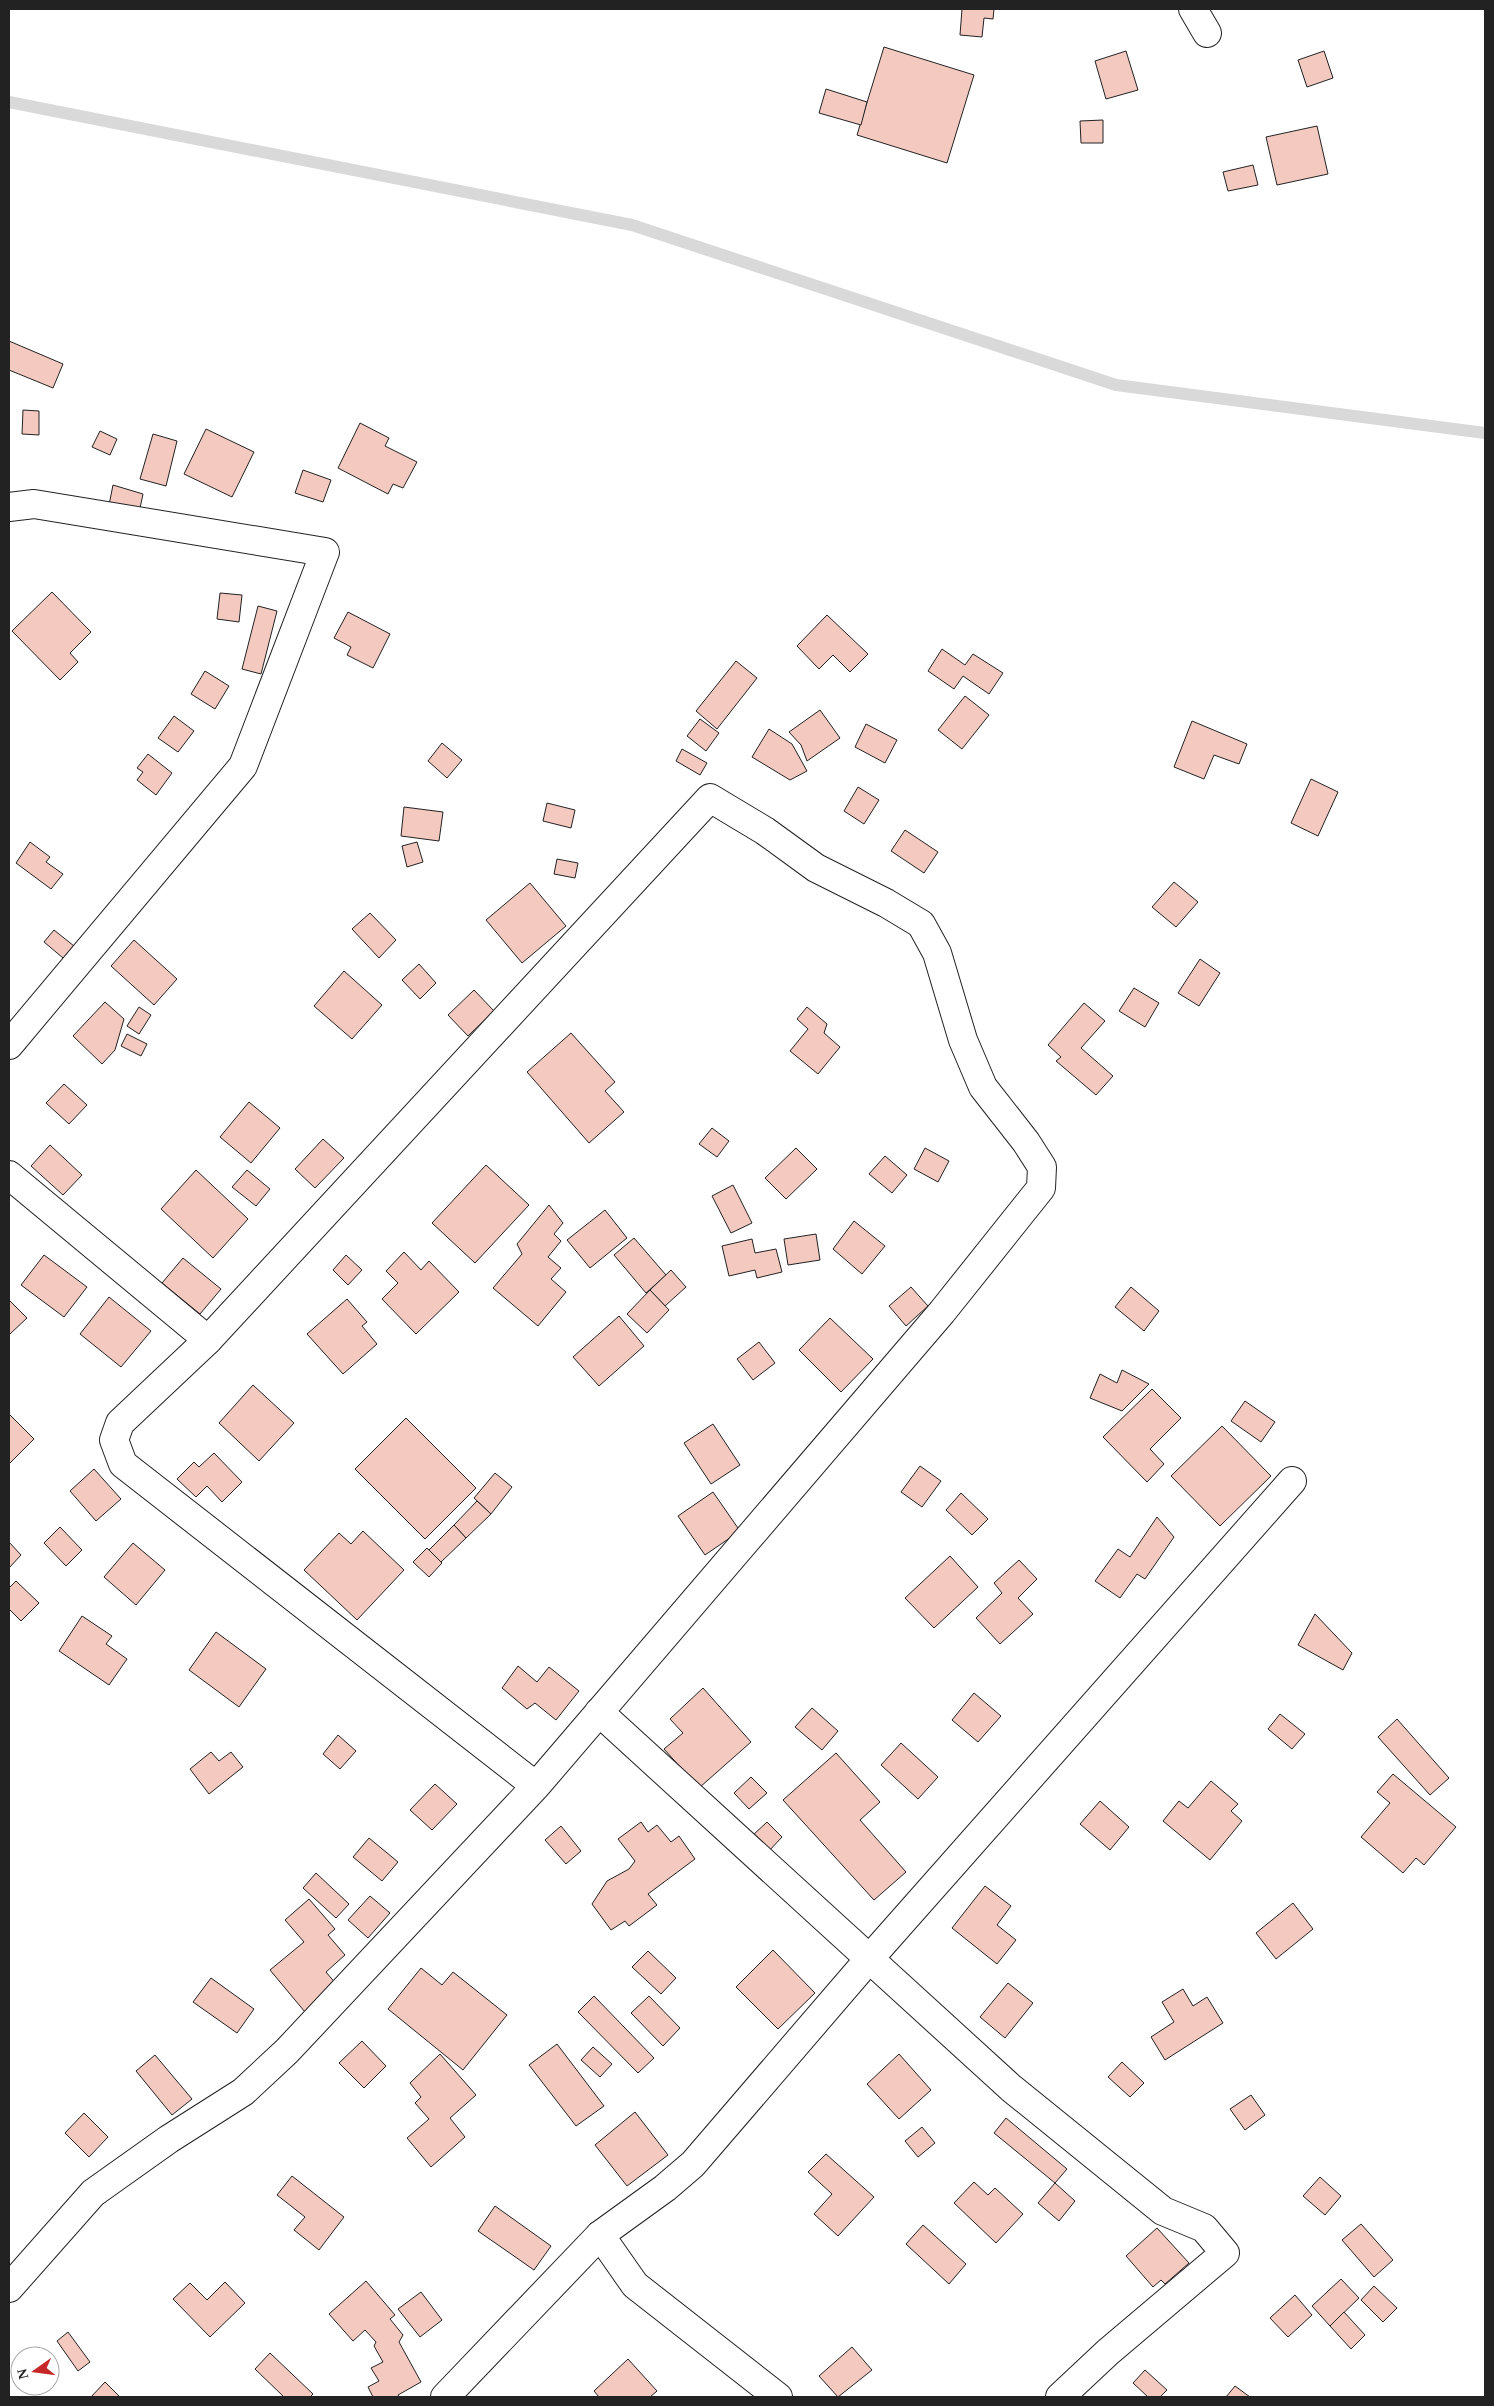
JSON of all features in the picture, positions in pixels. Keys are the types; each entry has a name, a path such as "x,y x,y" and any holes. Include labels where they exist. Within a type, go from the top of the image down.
{"street":[{"path":"1193,9 1207,33"},
{"path":"9,507 34,504 324,552 243,766 9,1045"},
{"path":"9,2288 93,2193 169,2139 243,2092 287,2051 536,1786 942,1312 1041,1188 1042,1167 1026,1142 982,1087 963,1040 937,953 921,924 886,903 816,868 765,831 710,798 208,1340 120,1423 114,1440 123,1464 536,1786"},
{"path":"9,1175 208,1340"},
{"path":"445,2397 600,2235 665,2188 693,2164 870,1958 1292,1481"},
{"path":"599,1712 1011,2088 1163,2211 1204,2228 1225,2253 1108,2352 1060,2397"},
{"path":"600,2235 635,2284 778,2397"}],"building":[{"path":"962,9 994,9 993,19 984,18 982,37 960,35"},
{"path":"884,47 974,75 947,163 857,135"},
{"path":"1126,51 1138,90 1106,99 1095,61"},
{"path":"1324,51 1333,78 1307,87 1298,60"},
{"path":"826,89 867,102 861,125 819,113"},
{"path":"1103,120 1103,143 1081,143 1080,121"},
{"path":"1317,126 1328,174 1277,185 1266,137"},
{"path":"1253,165 1258,185 1228,191 1223,172"},
{"path":"9,341 63,364 53,388 9,370"},
{"path":"23,410 39,411 39,435 22,434"},
{"path":"360,423 389,438 385,446 417,462 403,488 393,484 388,494 338,468"},
{"path":"206,429 254,452 232,497 184,474"},
{"path":"100,431 117,439 110,455 92,447"},
{"path":"153,434 177,441 166,486 140,479"},
{"path":"303,470 331,480 323,502 295,493"},
{"path":"113,485 143,494 139,513 109,505"},
{"path":"52,592 91,632 70,653 78,662 60,680 12,631"},
{"path":"220,593 242,595 239,622 217,619"},
{"path":"258,606 277,611 261,674 242,669"},
{"path":"348,612 390,634 373,668 347,655 351,647 334,638"},
{"path":"827,615 868,654 850,672 833,655 819,669 797,646"},
{"path":"942,649 965,665 973,654 1003,673 989,694 963,676 954,689 928,671"},
{"path":"736,661 757,678 717,729 696,711"},
{"path":"205,671 229,686 215,709 191,694"},
{"path":"965,696 989,715 962,749 938,730"},
{"path":"820,710 840,738 807,761 801,745 789,732"},
{"path":"174,716 194,731 178,752 158,738"},
{"path":"700,719 719,733 706,751 687,736"},
{"path":"1192,721 1247,744 1239,764 1214,755 1204,779 1174,767"},
{"path":"866,724 897,740 885,763 855,747"},
{"path":"769,729 792,744 807,771 790,780 752,757"},
{"path":"442,743 462,760 447,778 428,761"},
{"path":"682,749 707,763 700,775 676,761"},
{"path":"148,754 172,773 156,795 137,780 143,772 137,768"},
{"path":"1311,779 1338,792 1318,836 1291,823"},
{"path":"858,787 879,800 864,824 844,811"},
{"path":"547,803 575,810 571,828 543,821"},
{"path":"404,807 443,812 439,841 401,836"},
{"path":"905,830 938,852 924,873 891,851"},
{"path":"30,842 50,857 46,862 63,874 51,889 16,863"},
{"path":"417,842 423,862 407,867 402,846"},
{"path":"557,859 578,863 575,878 554,874"},
{"path":"1174,882 1198,902 1176,927 1152,907"},
{"path":"530,883 566,926 522,963 486,920"},
{"path":"370,913 396,940 379,958 352,929"},
{"path":"54,930 79,950 69,963 44,942"},
{"path":"134,940 177,979 154,1005 111,966"},
{"path":"1200,959 1220,973 1199,1006 1178,993"},
{"path":"419,964 436,983 420,999 402,980"},
{"path":"344,971 382,1005 352,1039 314,1006"},
{"path":"1134,988 1159,1003 1145,1027 1119,1011"},
{"path":"474,990 494,1011 468,1036 448,1015"},
{"path":"105,1002 124,1019 115,1050 102,1064 73,1036"},
{"path":"1084,1003 1105,1021 1081,1048 1113,1076 1096,1095 1056,1061 1061,1057 1048,1045"},
{"path":"139,1007 151,1015 139,1034 127,1026"},
{"path":"807,1007 827,1024 824,1033 840,1047 818,1074 790,1051 808,1029 797,1019"},
{"path":"571,1033 615,1082 605,1091 624,1112 589,1143 527,1072"},
{"path":"127,1034 147,1044 141,1056 121,1046"},
{"path":"64,1084 87,1105 69,1124 46,1103"},
{"path":"249,1102 280,1128 251,1163 220,1137"},
{"path":"712,1128 729,1141 717,1157 699,1144"},
{"path":"323,1139 344,1158 315,1188 295,1169"},
{"path":"50,1145 82,1175 63,1195 31,1166"},
{"path":"796,1148 817,1169 786,1199 765,1178"},
{"path":"925,1148 949,1161 938,1182 914,1169"},
{"path":"885,1156 907,1175 892,1193 869,1174"},
{"path":"486,1165 529,1205 475,1263 432,1223"},
{"path":"196,1170 248,1219 213,1258 161,1209"},
{"path":"247,1170 270,1189 256,1206 232,1187"},
{"path":"733,1185 752,1223 731,1233 712,1196"},
{"path":"549,1205 563,1223 554,1234 561,1241 548,1257 561,1268 551,1279 566,1292 538,1326 493,1288 522,1254 517,1244"},
{"path":"605,1210 627,1238 590,1268 567,1240"},
{"path":"854,1221 885,1246 862,1274 833,1249"},
{"path":"816,1234 820,1260 788,1265 784,1239"},
{"path":"634,1238 666,1275 646,1293 614,1255"},
{"path":"752,1239 755,1253 776,1249 782,1272 757,1278 755,1270 729,1276 722,1246"},
{"path":"404,1252 421,1270 429,1261 459,1292 416,1334 382,1299 398,1283 386,1271"},
{"path":"44,1255 87,1287 64,1317 21,1285"},
{"path":"346,1255 362,1270 348,1285 333,1270"},
{"path":"183,1258 221,1289 200,1314 162,1283"},
{"path":"671,1270 686,1287 665,1306 650,1290"},
{"path":"911,1287 928,1306 906,1326 889,1306"},
{"path":"1131,1287 1159,1311 1144,1331 1115,1307"},
{"path":"650,1290 669,1310 647,1333 627,1314"},
{"path":"109,1297 151,1331 121,1367 80,1334"},
{"path":"347,1299 367,1322 362,1326 377,1344 343,1374 307,1334"},
{"path":"9,1300 27,1318 10,1334 9,1333"},
{"path":"619,1316 644,1346 599,1386 573,1357"},
{"path":"830,1318 873,1359 841,1392 799,1350"},
{"path":"759,1342 775,1363 753,1380 737,1359"},
{"path":"1122,1370 1149,1384 1122,1411 1090,1398 1100,1374 1117,1383"},
{"path":"253,1385 294,1423 259,1461 219,1423"},
{"path":"1152,1389 1181,1418 1150,1449 1164,1464 1147,1482 1103,1437"},
{"path":"1245,1401 1275,1422 1261,1442 1231,1421"},
{"path":"9,1414 34,1439 10,1463 9,1462"},
{"path":"406,1418 476,1488 425,1539 355,1469"},
{"path":"713,1424 740,1465 711,1484 684,1443"},
{"path":"1222,1426 1271,1476 1220,1526 1171,1476"},
{"path":"214,1453 242,1482 222,1502 207,1486 196,1497 177,1479 194,1462 199,1467"},
{"path":"920,1466 941,1481 922,1507 901,1492"},
{"path":"94,1469 121,1499 96,1521 70,1491"},
{"path":"495,1473 512,1487 491,1514 474,1498"},
{"path":"713,1492 740,1531 705,1555 678,1516"},
{"path":"961,1493 988,1519 972,1535 946,1510"},
{"path":"477,1501 491,1514 466,1538 454,1525"},
{"path":"1157,1517 1174,1537 1145,1579 1137,1574 1120,1598 1095,1581 1118,1549 1130,1557"},
{"path":"454,1525 466,1538 441,1562 429,1550"},
{"path":"60,1527 82,1550 66,1566 44,1543"},
{"path":"363,1531 404,1570 357,1620 304,1570 339,1533 351,1544"},
{"path":"9,1542 21,1555 9,1568"},
{"path":"133,1543 165,1570 136,1605 104,1577"},
{"path":"427,1548 442,1563 429,1577 413,1562"},
{"path":"950,1556 978,1587 934,1628 905,1598"},
{"path":"1019,1560 1037,1579 1018,1598 1033,1614 1000,1644 976,1618 1002,1593 994,1583"},
{"path":"16,1581 39,1603 21,1621 9,1609 9,1588"},
{"path":"1315,1614 1352,1653 1343,1670 1298,1645"},
{"path":"82,1616 112,1636 106,1644 127,1659 109,1685 59,1651"},
{"path":"216,1632 266,1669 239,1707 189,1670"},
{"path":"518,1666 537,1682 549,1667 579,1691 556,1720 535,1703 527,1709 502,1688"},
{"path":"703,1688 751,1742 699,1788 664,1749 683,1733 670,1719"},
{"path":"974,1693 1001,1716 978,1742 952,1720"},
{"path":"812,1708 838,1731 822,1750 795,1727"},
{"path":"1280,1714 1305,1734 1292,1749 1268,1729"},
{"path":"1397,1719 1449,1778 1430,1795 1378,1737"},
{"path":"338,1735 356,1751 340,1769 323,1754"},
{"path":"901,1743 938,1777 918,1799 881,1765"},
{"path":"211,1752 219,1761 231,1752 243,1767 209,1794 190,1769"},
{"path":"836,1753 880,1802 860,1820 906,1872 874,1900 783,1800"},
{"path":"1393,1774 1456,1827 1424,1865 1416,1858 1403,1873 1361,1837 1390,1803 1377,1792"},
{"path":"751,1777 767,1793 749,1809 734,1793"},
{"path":"1211,1781 1238,1804 1231,1811 1242,1821 1210,1860 1163,1821 1179,1801 1188,1808"},
{"path":"435,1784 457,1804 432,1830 410,1810"},
{"path":"1100,1801 1129,1827 1110,1850 1080,1824"},
{"path":"641,1822 648,1832 657,1825 671,1842 679,1836 695,1859 648,1894 657,1905 629,1926 625,1921 611,1930 592,1904 607,1881 629,1869 635,1861 618,1839"},
{"path":"767,1822 782,1837 768,1852 752,1836"},
{"path":"561,1826 581,1851 566,1864 545,1840"},
{"path":"369,1838 398,1862 382,1881 353,1857"},
{"path":"316,1873 349,1904 336,1918 303,1888"},
{"path":"985,1886 1011,1906 997,1925 1016,1940 997,1964 952,1928"},
{"path":"370,1896 390,1913 368,1938 348,1920"},
{"path":"309,1899 335,1929 328,1935 345,1955 326,1972 337,1985 305,2012 270,1970 304,1942 285,1920"},
{"path":"1293,1903 1313,1929 1276,1959 1256,1933"},
{"path":"773,1950 815,1993 778,2029 736,1987"},
{"path":"648,1951 676,1978 661,1994 632,1967"},
{"path":"421,1968 442,1985 453,1972 507,2015 463,2070 388,2009"},
{"path":"211,1978 254,2009 237,2033 193,2002"},
{"path":"1008,1983 1033,2003 1005,2038 980,2017"},
{"path":"1183,1989 1193,2006 1207,1997 1223,2023 1165,2060 1151,2037 1174,2022 1162,2002"},
{"path":"594,1996 654,2058 638,2073 578,2012"},
{"path":"649,1996 680,2028 663,2046 631,2013"},
{"path":"362,2041 386,2066 364,2088 339,2063"},
{"path":"557,2044 604,2106 576,2126 529,2065"},
{"path":"593,2047 612,2064 600,2077 581,2060"},
{"path":"440,2054 476,2095 450,2118 465,2137 431,2167 407,2138 429,2119 415,2103 421,2097 410,2083"},
{"path":"899,2054 931,2090 899,2119 867,2084"},
{"path":"155,2055 192,2099 172,2115 136,2071"},
{"path":"1122,2062 1144,2083 1130,2097 1108,2077"},
{"path":"1251,2095 1265,2115 1245,2130 1230,2109"},
{"path":"635,2112 668,2155 627,2186 595,2145"},
{"path":"84,2113 108,2137 89,2157 65,2133"},
{"path":"1006,2118 1067,2169 1055,2183 994,2133"},
{"path":"922,2127 935,2143 918,2157 905,2141"},
{"path":"826,2154 874,2197 838,2236 814,2214 832,2194 808,2172"},
{"path":"292,2176 344,2217 319,2250 294,2230 305,2217 277,2195"},
{"path":"1320,2177 1341,2196 1325,2215 1303,2196"},
{"path":"974,2182 988,2195 995,2188 1023,2214 996,2243 954,2203"},
{"path":"1055,2183 1075,2201 1059,2221 1038,2203"},
{"path":"495,2206 551,2246 534,2270 478,2231"},
{"path":"1361,2224 1393,2260 1374,2277 1342,2240"},
{"path":"923,2225 966,2264 949,2284 906,2244"},
{"path":"1157,2228 1189,2263 1165,2284 1161,2280 1153,2287 1126,2256"},
{"path":"1341,2279 1359,2298 1330,2326 1312,2306"},
{"path":"366,2281 395,2315 390,2319 403,2335 399,2342 421,2382 398,2395 399,2397 373,2397 368,2387 379,2381 371,2368 383,2362 374,2346 376,2342 365,2330 353,2341 329,2314"},
{"path":"225,2282 245,2303 210,2337 173,2299 190,2283 207,2300"},
{"path":"1374,2286 1397,2308 1383,2322 1361,2300"},
{"path":"421,2292 442,2320 420,2337 398,2309"},
{"path":"1295,2295 1312,2315 1288,2337 1270,2318"},
{"path":"1344,2312 1365,2335 1351,2349 1330,2326"},
{"path":"68,2332 90,2362 78,2371 57,2341"},
{"path":"852,2347 872,2370 838,2397 819,2376"},
{"path":"270,2353 313,2394 310,2397 284,2397 255,2369"},
{"path":"628,2359 657,2391 650,2397 599,2397 594,2391"},
{"path":"1145,2370 1167,2390 1160,2397 1148,2397 1133,2383"},
{"path":"105,2382 120,2397 91,2397"},
{"path":"1235,2386 1250,2397 1226,2397"}],"waterway":[{"path":"9,102 632,225 1116,385 1485,433"}]}
